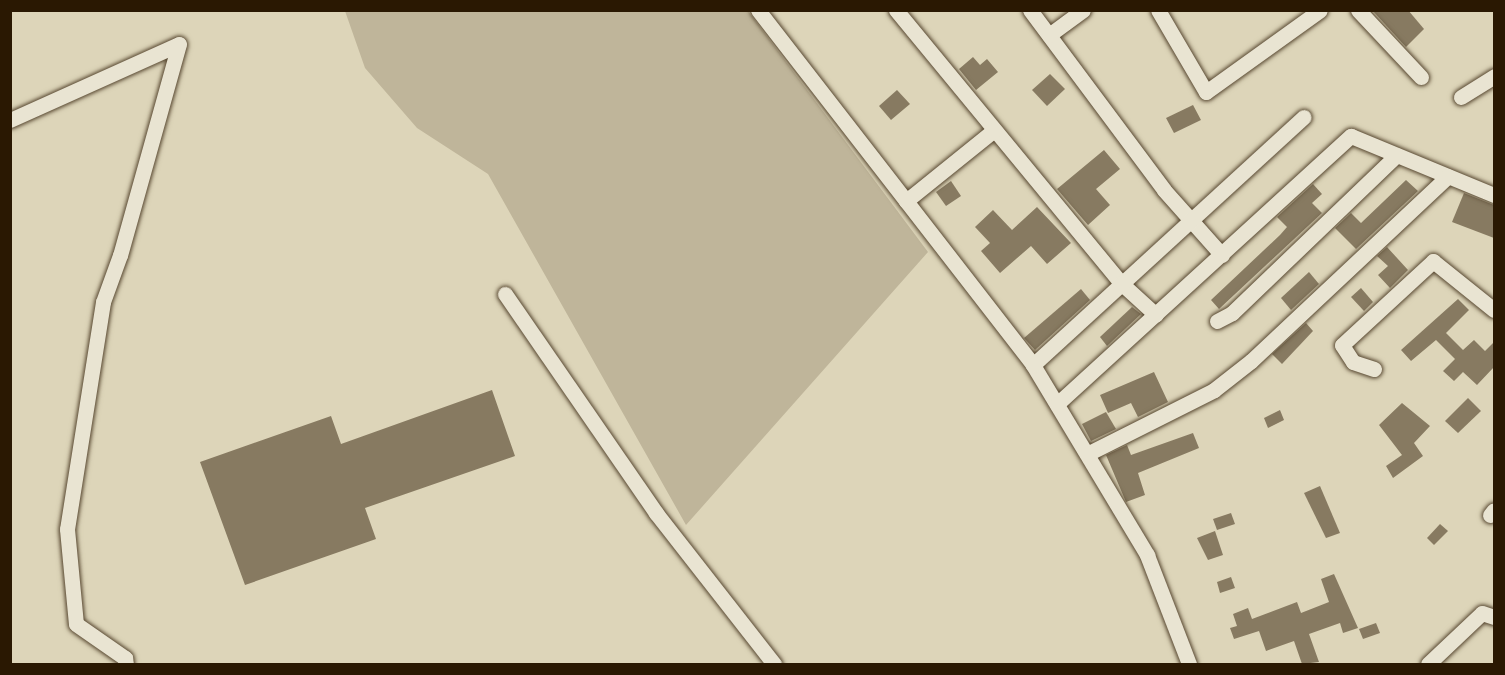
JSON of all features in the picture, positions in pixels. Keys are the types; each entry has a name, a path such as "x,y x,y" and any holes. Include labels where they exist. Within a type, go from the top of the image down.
{"street":[{"path":"758,10 1033,365 1147,555 1189,664"},
{"path":"896,10 1121,283 1156,315"},
{"path":"1030,10 1190,219 1222,255"},
{"path":"1049,35 1083,10"},
{"path":"1158,10 1206,92 1320,10"},
{"path":"1358,10 1421,77"},
{"path":"10,120 179,44 120,255 103,302 67,530 76,624 125,658 126,664"},
{"path":"1461,97 1494,76"},
{"path":"1033,365 1304,117"},
{"path":"906,201 994,130"},
{"path":"1057,404 1351,136 1494,195"},
{"path":"1217,321 1232,313 1397,155"},
{"path":"1087,454 1214,390 1260,353 1448,176"},
{"path":"1374,369 1353,362 1341,345 1433,261 1494,310"},
{"path":"506,294 656,513 774,664"},
{"path":"1428,664 1482,613 1494,617"}],"shaded area":[{"path":"345,11 748,11 928,252 686,525 488,174 417,128 365,68"}],"building":[{"path":"1372,10 1408,10 1424,29 1406,47"},
{"path":"973,57 980,65 987,59 998,72 976,90 959,69"},
{"path":"1050,74 1065,89 1047,106 1032,90"},
{"path":"897,90 910,104 891,120 879,106"},
{"path":"1193,105 1201,120 1174,133 1166,118"},
{"path":"1104,150 1120,169 1096,189 1110,205 1088,225 1057,189"},
{"path":"1406,180 1418,191 1356,249 1335,228 1351,213 1361,223"},
{"path":"951,181 961,196 946,206 936,192"},
{"path":"1313,184 1322,194 1312,203 1322,213 1219,309 1211,300 1280,235 1287,227 1277,217"},
{"path":"1464,193 1494,205 1494,238 1452,222"},
{"path":"1037,207 1071,243 1047,264 1031,246 1000,273 981,251 990,243 975,227 993,210 1012,230"},
{"path":"1387,247 1408,270 1390,288 1378,275 1388,266 1377,256"},
{"path":"1309,272 1319,284 1291,310 1281,298"},
{"path":"1361,288 1373,302 1364,311 1351,297"},
{"path":"1081,289 1090,300 1035,350 1024,338"},
{"path":"1458,299 1469,310 1446,333 1463,350 1474,340 1485,351 1494,342 1494,367 1477,385 1463,372 1454,381 1443,371 1455,359 1436,340 1411,361 1401,350"},
{"path":"1132,307 1141,314 1107,346 1100,337"},
{"path":"1306,323 1313,331 1282,364 1272,354"},
{"path":"1154,372 1168,402 1138,417 1131,403 1108,413 1100,395"},
{"path":"492,390 515,456 365,508 376,539 245,585 200,462 331,416 341,444"},
{"path":"1468,398 1481,411 1458,433 1445,421"},
{"path":"1402,403 1430,426 1414,443 1423,456 1393,478 1386,466 1402,455 1379,425"},
{"path":"1280,410 1284,420 1268,428 1264,418"},
{"path":"1106,412 1116,429 1091,441 1082,424"},
{"path":"1193,433 1199,448 1138,473 1145,495 1126,502 1106,455 1127,445 1131,455"},
{"path":"1320,486 1340,533 1326,538 1304,493"},
{"path":"1231,513 1235,524 1217,530 1213,519"},
{"path":"1440,524 1448,531 1434,545 1427,538"},
{"path":"1215,531 1223,555 1208,560 1197,538"},
{"path":"1334,574 1358,628 1343,633 1340,623 1309,634 1319,662 1302,664 1294,641 1266,651 1259,631 1234,639 1230,628 1237,626 1233,614 1248,608 1252,619 1297,602 1301,613 1329,602 1321,579"},
{"path":"1231,577 1235,588 1220,593 1217,582"},
{"path":"1376,623 1380,633 1363,639 1359,629"}]}
